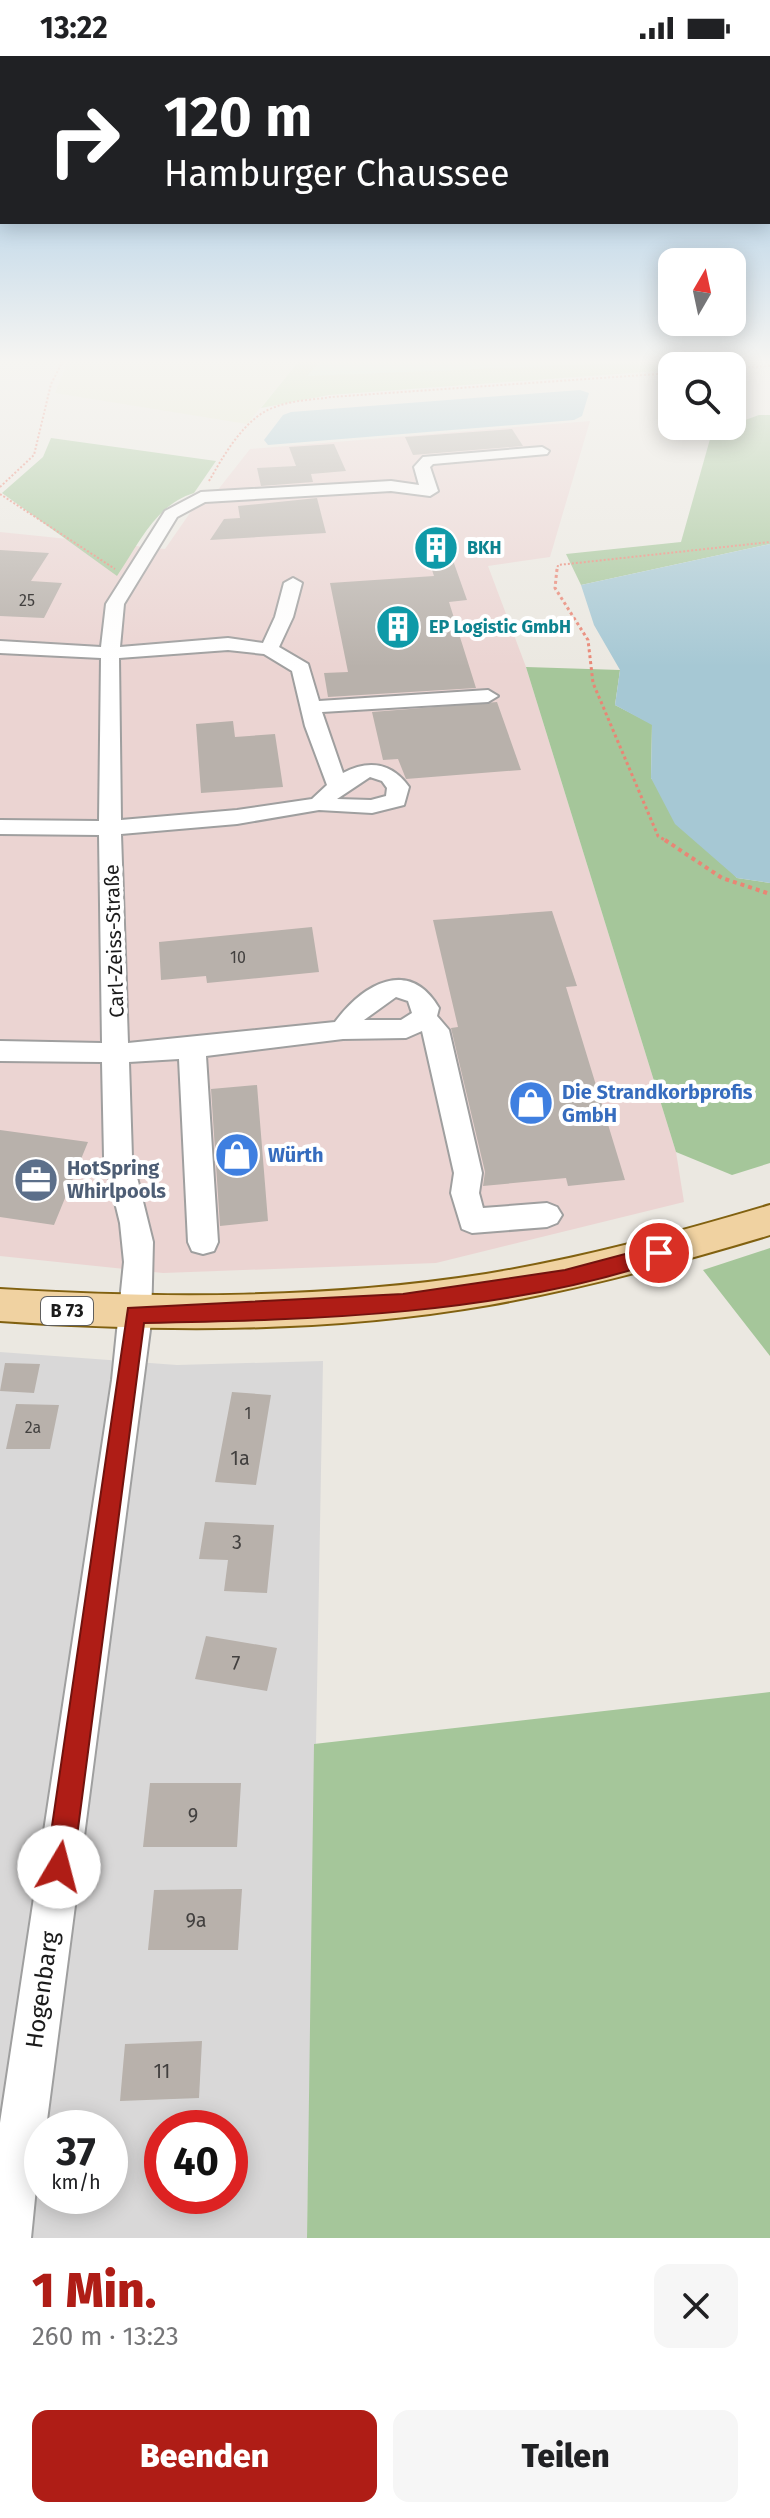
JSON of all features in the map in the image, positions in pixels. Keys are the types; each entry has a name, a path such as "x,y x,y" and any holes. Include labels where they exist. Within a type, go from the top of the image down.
{"main road":[{"name":"B 73","path":"0,1305 135,1315 307,1310 466,1294 565,1278 770,1220"}],"street":[{"name":"Carl-Zeiss-Straße","path":"135,1315 135,1223 121,1178 110,828 110,653 115,604 171,514 201,497 391,486 426,490 429,484 422,467 426,463"},
{"path":"269,649 284,617 293,583"},
{"path":"0,647 110,653 228,644 269,649 301,668 310,707 337,784"},
{"path":"0,658 23,650"},
{"path":"310,707 488,696"},
{"path":"0,827 110,828 237,817 319,804 372,807 386,805 399,794 398,787 390,777 369,771 355,773 337,784 319,804"},
{"path":"0,1051 118,1055 343,1030 406,1029 424,1018 426,1008 422,998 399,988 386,990 361,1005 343,1030"},
{"path":"424,1018 436,1030 468,1173 465,1193 472,1221 547,1215"},
{"path":"192,1049 203,1242"},
{"name":"Hogenbarg","path":"7,2238 135,1315"}],"path":[{"path":"0,487 26,463"},
{"path":"201,497 219,463"},
{"path":"0,494 129,578"},
{"path":"770,542 726,545 664,556 558,565 555,588 588,640 593,683 658,836 722,878 770,894"}],"shaded area":[{"path":"239,463 578,463 550,557 488,566 526,667 676,1152 684,1202 436,1263 163,1273 0,1256 0,532 165,549 192,510 217,491"},
{"path":"0,1352 177,1365 323,1361 307,2238 0,2238"}],"green space":[{"path":"36,463 215,463 194,493 180,499 158,516 117,576 2,493"},
{"path":"703,463 770,463 770,544 581,585 566,554 681,542"},
{"path":"526,667 620,670 615,705 652,724 651,778 737,878 770,883 770,1163 732,1175 676,1152"},
{"path":"770,1248 770,1356 703,1270"},
{"path":"770,1692 770,2238 307,2238 314,1744"}],"water":[{"path":"770,544 770,883 737,878 675,824 651,778 652,725 615,705 620,670 594,625 581,585"}],"building":[{"path":"295,463 342,463 346,471 311,474 313,482 261,486 257,468 296,466"},
{"path":"317,498 326,533 210,540 224,519 240,518 238,506"},
{"name":"EP Logistic GmbH","path":"444,535 467,600 449,602 476,688 328,697 324,673 348,672 330,583 434,576 421,537"},
{"path":"0,550 49,553 31,581 62,583 44,618 0,616"},
{"path":"497,702 521,770 406,779 398,759 383,760 372,712"},
{"path":"233,721 235,737 275,734 283,787 201,793 196,724"},
{"name":"Die Strandkorbprofis GmbH","path":"552,911 577,986 566,987 625,1180 568,1186 566,1178 483,1186 485,1172 451,1028 458,1027 433,920"},
{"path":"312,927 319,972 207,983 206,976 161,980 159,942"},
{"name":"Würth","path":"257,1085 268,1221 220,1226 211,1089"},
{"name":"HotSpring Whirlpools","path":"0,1130 88,1142 54,1225 0,1217"},
{"path":"5,1363 40,1364 34,1393 0,1391"},
{"path":"232,1392 271,1395 256,1485 215,1482"},
{"path":"16,1404 59,1405 50,1449 6,1449"},
{"path":"205,1522 274,1525 267,1593 224,1591 228,1560 199,1559"},
{"path":"206,1636 277,1648 267,1691 195,1679"},
{"path":"150,1783 241,1783 237,1847 143,1847"},
{"path":"242,1889 238,1950 148,1950 154,1890"},
{"path":"202,2041 199,2098 120,2101 125,2044"}],"place":[{"name":"BKH","path":"436,548"},
{"name":"EP Logistic GmbH","path":"398,627"},
{"name":"Die Strandkorbprofis GmbH","path":"531,1103"},
{"name":"Würth","path":"237,1155"},
{"name":"HotSpring Whirlpools","path":"36,1180"}],"route":[{"path":"59,1867 135,1315 276,1312 403,1302 565,1278 659,1253"}]}
